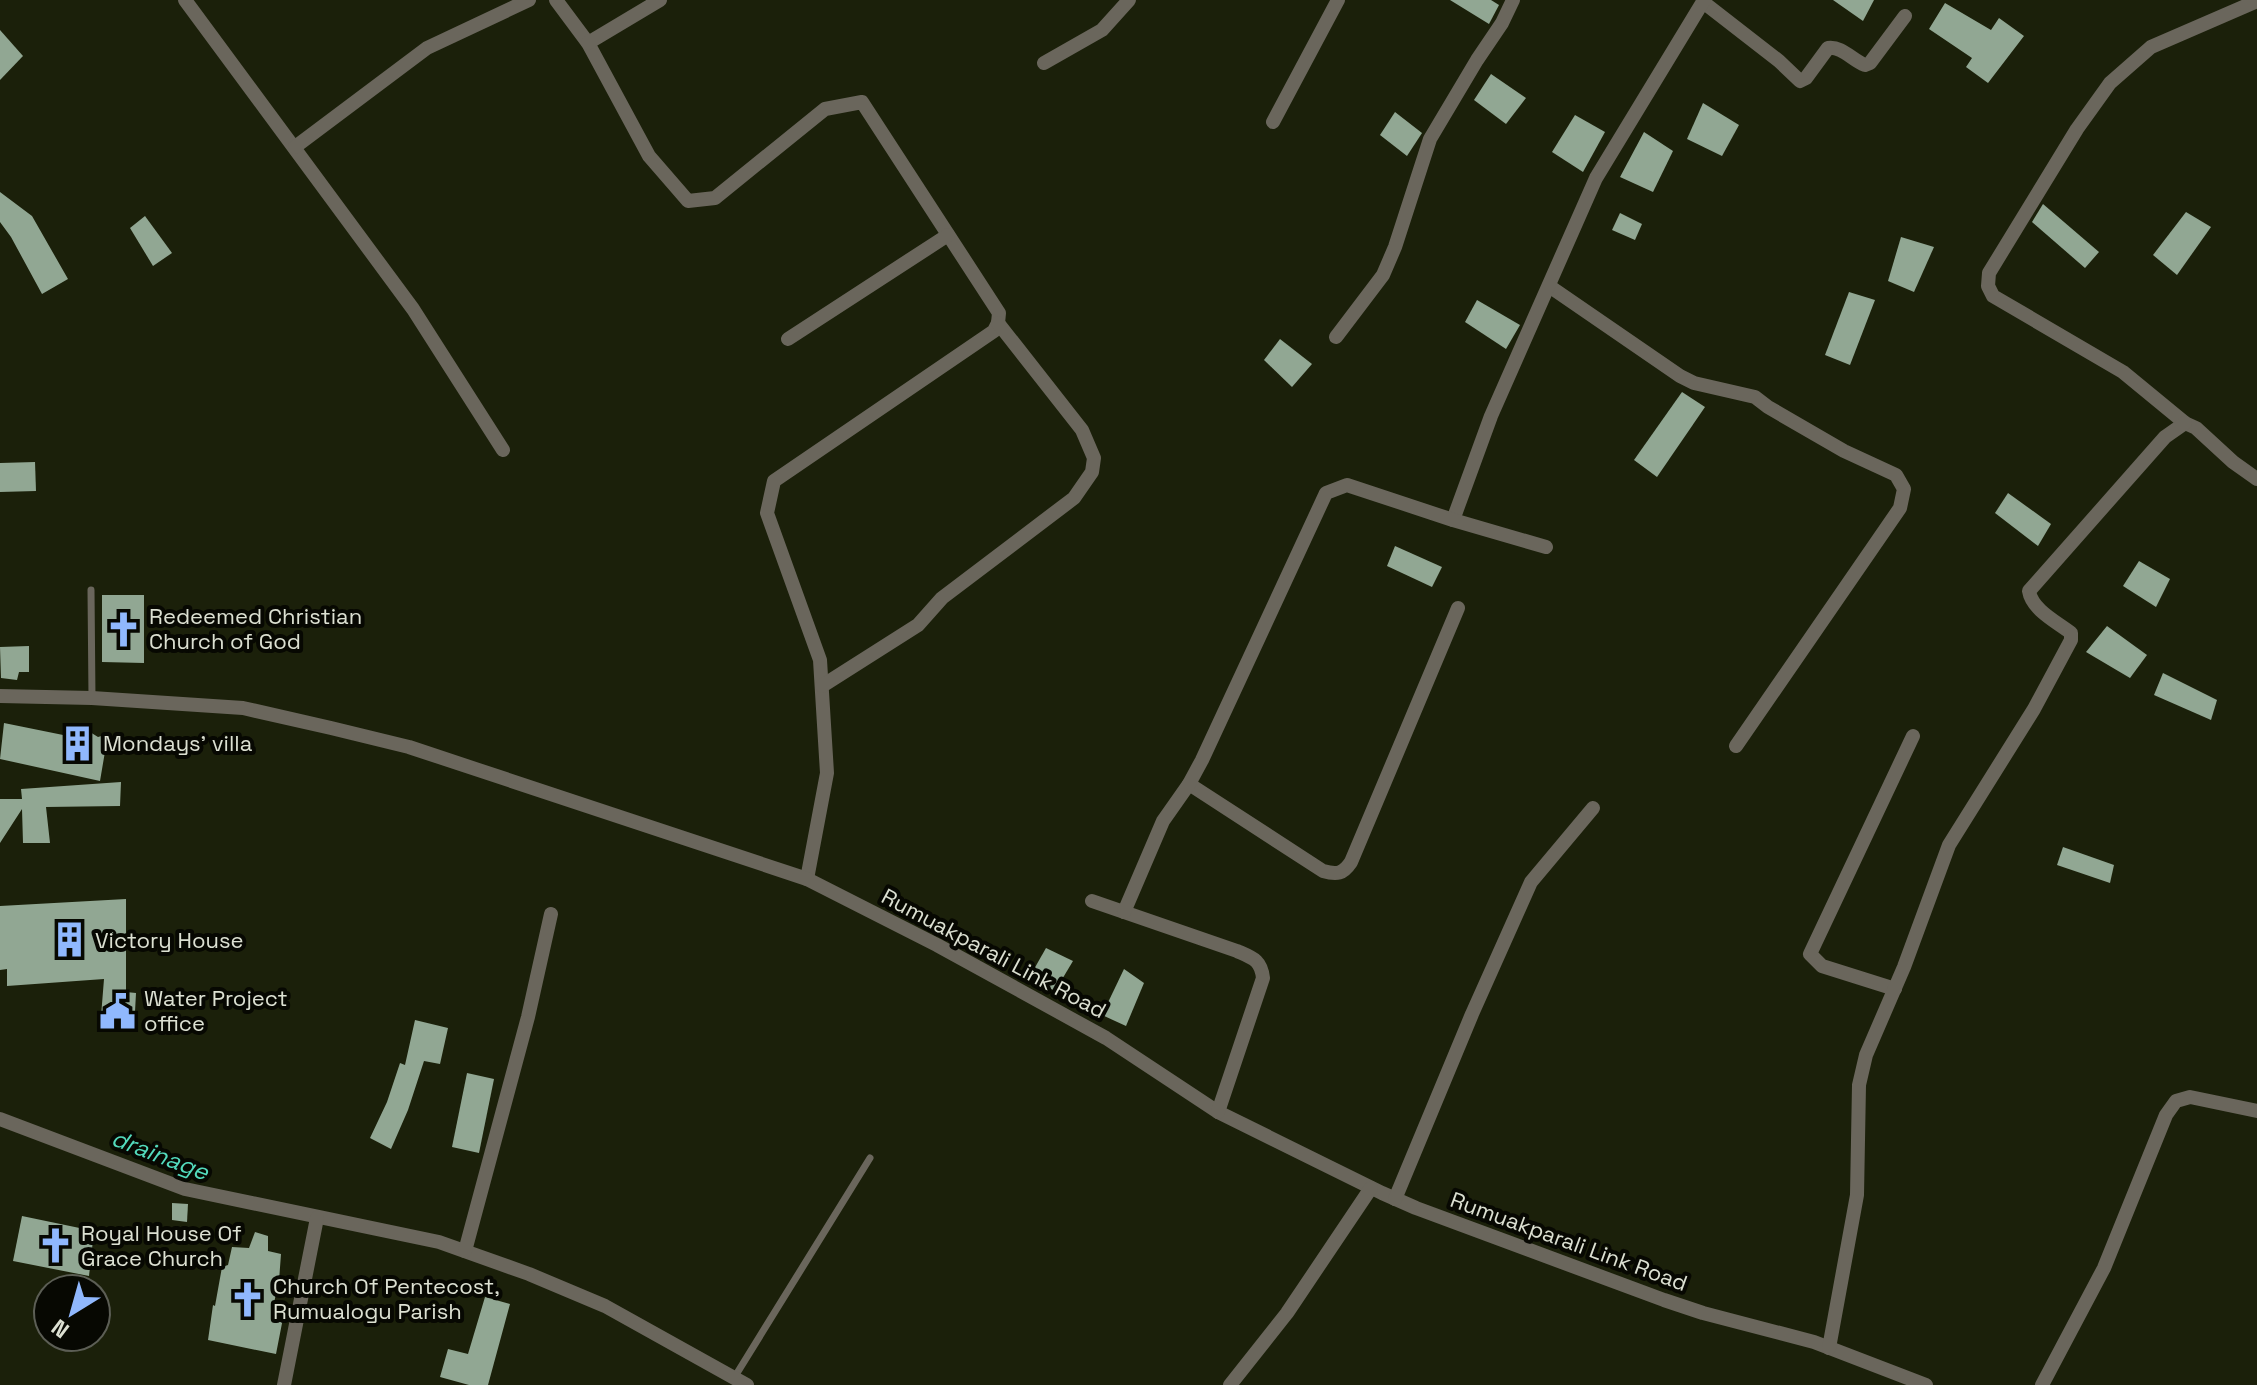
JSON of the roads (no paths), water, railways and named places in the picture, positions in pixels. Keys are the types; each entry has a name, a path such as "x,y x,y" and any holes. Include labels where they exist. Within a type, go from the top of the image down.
{"street":[{"path":"185,0 413,309 503,450"},
{"path":"295,147 427,48 529,0"},
{"path":"556,0 588,43 649,156 688,201 715,198 825,109 862,102 999,313 994,331 774,481 767,513 820,660 827,773 807,879"},
{"path":"588,43 660,0"},
{"path":"1044,63 1102,30 1129,0"},
{"path":"1273,122 1338,0"},
{"path":"1336,337 1383,275 1430,139 1513,0"},
{"path":"1453,520 1491,416 1596,178 1704,1 1800,81 1828,48 1838,48 1858,63 1870,63 1905,16"},
{"path":"2257,1 2151,47 2110,83 2077,129 1989,273 1988,286 1993,296 2123,372 2257,479"},
{"path":"788,339 948,235"},
{"path":"1549,286 1680,376 1694,383 1755,397 1844,451 1896,475 1904,489 1900,508 1736,746"},
{"path":"822,686 918,625 942,598 1074,498 1092,472 1094,458 1082,430 998,323"},
{"path":"1829,1348 1857,1195 1859,1085 1866,1055 1895,989 1949,845 2034,709 2071,640 2071,633 2035,606 2029,591 2165,437 2185,423"},
{"path":"1124,912 1163,821 1189,784 1326,493 1347,485 1546,547"},
{"path":"1189,784 1323,871 1335,875 1345,871 1458,608"},
{"name":"Rumuakparali Link Road","path":"0,696 92,698 243,708 409,747 807,879 937,945 1106,1038 1218,1112 1395,1199 1690,1309 1829,1348 1908,1382 1926,1385"},
{"path":"1895,989 1822,966 1810,954 1913,736"},
{"path":"1395,1199 1531,882 1593,808"},
{"path":"1092,901 1237,951 1253,958 1262,967 1263,978 1218,1112"},
{"path":"465,1251 528,1017 551,914"},
{"path":"2042,1385 2104,1268 2166,1115 2176,1101 2190,1097 2257,1111"},
{"path":"0,1119 185,1189 439,1242 465,1251 605,1306 732,1381"},
{"path":"1230,1385 1287,1313 1371,1188"},
{"path":"284,1385 317,1218"}],"lane":[{"path":"91,590 92,698"},
{"path":"732,1381 870,1158"}],"place":[{"name":"Redeemed Christian Church of God","path":"123,629"},
{"name":"Mondays' villa","path":"77,743"},
{"name":"Victory House","path":"69,940"},
{"name":"Water Project office","path":"118,1011"},
{"name":"Royal House Of Grace Church","path":"55,1246"},
{"name":"Church Of Pentecost, Rumualogu Parish","path":"247,1299"}],"water label":[{"name":"drainage","path":"160,1155"}]}
